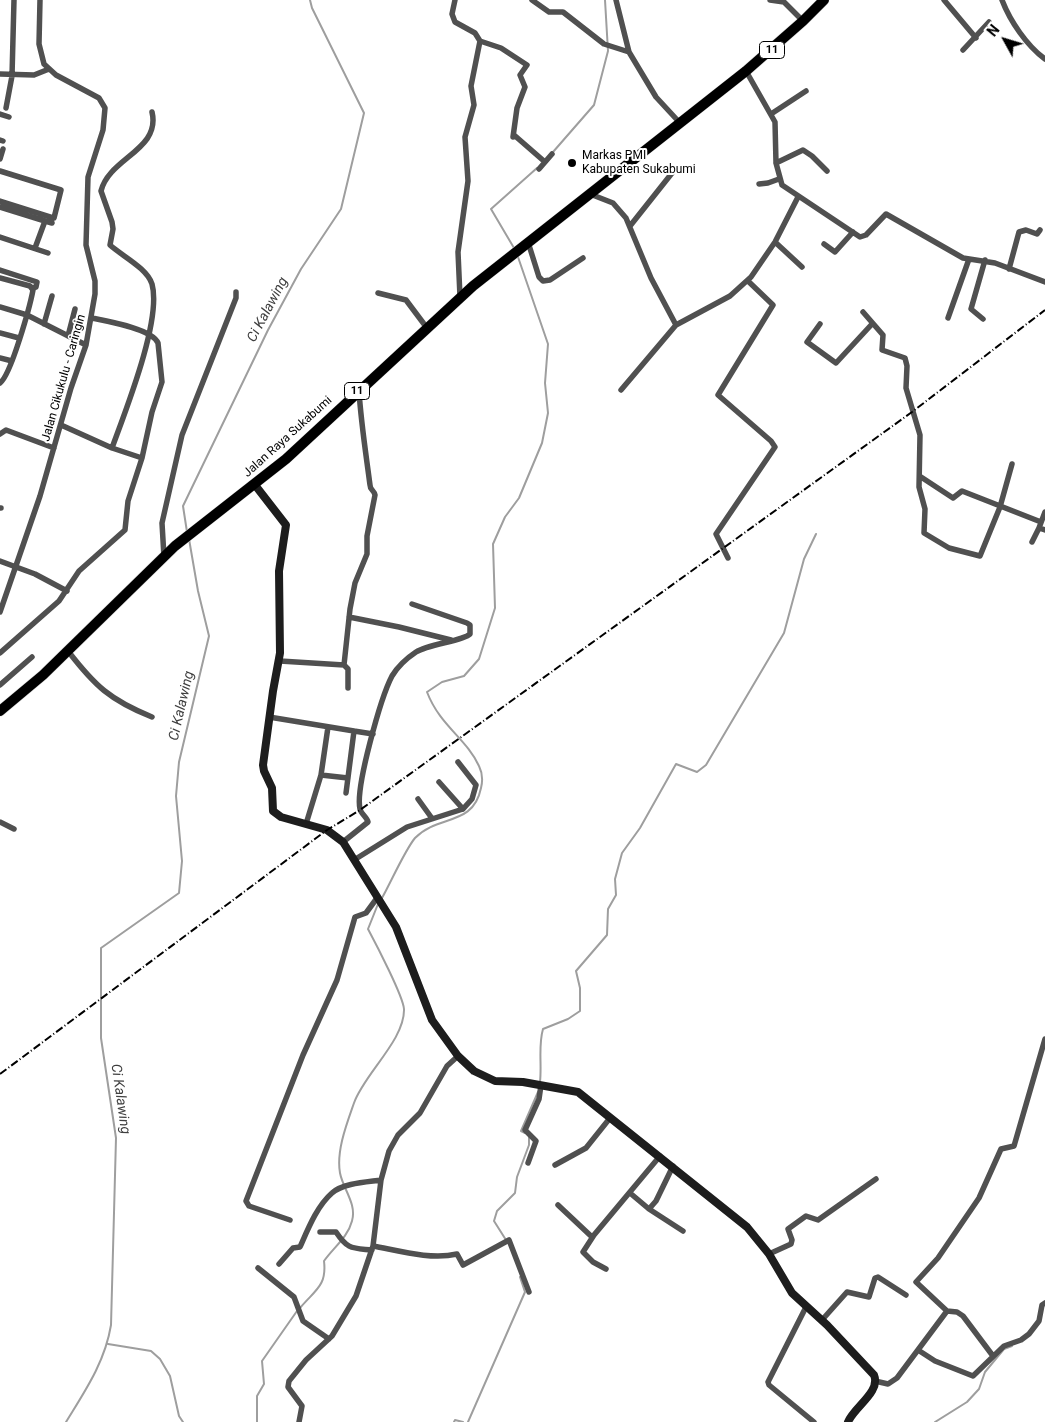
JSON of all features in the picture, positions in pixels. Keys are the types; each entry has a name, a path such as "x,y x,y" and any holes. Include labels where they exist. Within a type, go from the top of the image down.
{"highway":[{"name":"11","path":"746,71 803,21 823,0"},
{"name":"Jalan Raya Sukabumi","path":"0,711 68,651 175,546 286,459 460,297 746,71"}],"street":[{"path":"6,108 12,76 14,0"},
{"path":"0,74 12,76 34,75 48,69 43,62 39,44 40,0"},
{"path":"455,0 452,14 455,22 475,32 480,41 471,86 474,105 465,141 468,181 458,252 460,297"},
{"path":"532,0 549,12 563,12 604,44 629,52"},
{"path":"616,0 629,52 656,97 680,123"},
{"path":"770,0 784,2 803,21"},
{"path":"944,0 976,38"},
{"path":"1002,0 1015,24 1045,59"},
{"path":"963,50 989,22"},
{"path":"480,41 501,48 528,65 520,75 525,87 516,108 514,136 545,162"},
{"name":"Jalan Cikukulu - Caringin","path":"0,612 86,345 92,318 95,285 86,246 88,177 103,130 105,108 99,98 48,69"},
{"path":"746,71 776,125 776,162 778,179 783,188 860,237 864,237 886,214 961,256 969,259 985,260 1045,281"},
{"path":"771,114 806,91"},
{"path":"112,448 137,382 153,310 152,285 142,271 110,245 113,229 112,222 101,191 107,179 152,134 154,121 152,112"},
{"path":"0,114 9,117"},
{"path":"0,159 3,149"},
{"path":"776,162 803,150 827,171"},
{"path":"539,169 552,154"},
{"path":"630,226 676,168"},
{"path":"0,171 61,190 54,218 0,201"},
{"path":"759,184 778,179"},
{"path":"590,194 614,203 630,226 648,271 676,325"},
{"path":"621,390 676,325 717,305 748,281 775,242 798,197"},
{"path":"0,207 52,223"},
{"path":"35,248 44,221"},
{"path":"1009,269 1019,232 1026,230 1037,234 1040,230"},
{"path":"824,244 835,252 853,232"},
{"path":"0,238 48,253"},
{"path":"775,242 802,267"},
{"path":"526,244 539,277 543,281 550,280 583,258"},
{"path":"948,318 969,259"},
{"path":"983,319 971,309 985,260"},
{"path":"0,270 37,282 36,286 32,288 27,315 12,361 5,378 0,383"},
{"path":"0,278 32,288"},
{"path":"728,558 716,534 775,447 771,441 718,395 773,305 771,300 748,281"},
{"path":"164,557 162,523 182,436 236,298 236,292"},
{"path":"378,293 404,298 427,328"},
{"path":"44,324 52,296"},
{"path":"0,307 27,315 86,345"},
{"path":"68,336 75,309"},
{"path":"864,312 885,338 882,350 906,360 906,388 920,435 920,487 926,508 923,530 927,535 949,548 980,556 1000,507 1012,464"},
{"path":"0,652 59,601 68,591 80,571 107,545 123,533 128,501 142,458 152,412 163,377 157,339 148,332 92,318"},
{"path":"820,324 806,342 836,363 872,324"},
{"path":"0,333 19,338"},
{"path":"0,358 12,361"},
{"path":"344,665 355,583 367,554 367,536 375,495 370,486 361,428 359,389"},
{"path":"61,426 112,448 142,458"},
{"path":"0,434 6,430 54,448"},
{"path":"920,477 953,498 962,491 1041,522"},
{"path":"255,485 286,526 279,571 280,661 269,718 263,768 272,788 272,809 280,817 326,830 343,842 396,927 428,1012 458,1056 474,1071 491,1080 540,1085 578,1092 738,1218 769,1254 789,1289 822,1320 871,1372 876,1381 884,1385 892,1383 947,1311"},
{"path":"1032,542 1042,529 1041,522 1045,512"},
{"path":"0,561 68,591"},
{"path":"343,842 368,822 360,810 365,767 382,701 396,670 417,652 468,636 469,624 412,604"},
{"path":"349,618 407,628 451,640"},
{"path":"68,651 88,676 108,696 152,717"},
{"path":"0,685 32,657"},
{"path":"280,661 344,665 348,669 348,688"},
{"path":"269,718 373,734"},
{"path":"306,824 321,775 328,727"},
{"path":"346,793 354,731"},
{"path":"354,860 401,830 431,817 462,808 472,799 476,785 458,762"},
{"path":"321,775 348,778"},
{"path":"439,782 462,808"},
{"path":"418,799 431,817"},
{"path":"0,822 14,829"},
{"path":"290,1220 249,1206 246,1201 302,1055 337,980 355,917 366,913 377,898"},
{"path":"993,1356 963,1316 957,1312 947,1311 916,1282 938,1258 979,1198 1001,1149 1014,1146 1045,1039"},
{"path":"299,1422 302,1406 290,1390 288,1381 306,1360 329,1339 354,1301 373,1248 381,1180 389,1151 394,1141 420,1113 447,1066 458,1056"},
{"path":"528,1163 536,1141 525,1130 539,1099 540,1085"},
{"path":"555,1165 586,1148 610,1118"},
{"path":"606,1269 583,1254 592,1237 660,1156"},
{"path":"649,1209 656,1201 673,1166"},
{"path":"769,1254 791,1244 792,1240 788,1229 792,1225 806,1216 818,1220 876,1178"},
{"path":"279,1264 293,1248 299,1248 322,1205 332,1192 354,1185 381,1180"},
{"path":"630,1194 683,1232"},
{"path":"558,1205 592,1237"},
{"path":"320,1232 336,1232 345,1244 351,1248 373,1248 449,1256 457,1254 463,1266 509,1240 529,1292"},
{"path":"258,1268 294,1297 304,1321 329,1339"},
{"path":"822,1320 847,1292 869,1297 877,1277 882,1278 906,1295"},
{"path":"918,1350 935,1361 970,1377 978,1373 1004,1346 1021,1340 1029,1334 1039,1321 1042,1305 1045,1303"},
{"path":"806,1307 770,1376 768,1384 814,1422"},
{"path":"848,1422 872,1390 876,1381"}],"waterway":[{"name":"Ci Kalawing","path":"187,532 183,506 268,330 301,269 341,209 364,113 312,8 310,0"},
{"path":"553,152 594,105 608,51 605,0"},
{"path":"514,248 491,209 537,168"},
{"path":"382,898 415,838 424,831 463,815 471,809 477,800 482,785 481,772 474,756 439,714 427,692 442,682 464,676 479,659 495,608 493,544 505,517 519,498 542,443 548,413 545,383 548,344 518,257"},
{"path":"540,1082 543,1029 568,1019 580,1011 580,988 576,971 607,935 608,909 616,895 615,879 622,853 640,828 676,764 697,772 706,765 784,633 804,559 816,534"},
{"name":"Ci Kalawing","path":"66,1422 99,1364 111,1325 116,1138 101,1038 101,948 179,893 182,861 176,796 179,762 209,636 198,591 189,539"},
{"path":"300,1308 319,1287 324,1276 324,1261 350,1227 353,1209 340,1173 339,1164 343,1137 359,1092 391,1045 403,1021 404,1009 399,993 368,929 378,904"},
{"path":"525,1133 521,1131 538,1092"},
{"path":"506,1240 494,1221 497,1211 515,1193 517,1177 529,1145 529,1136"},
{"path":"468,1422 525,1292 520,1277"},
{"path":"257,1422 257,1396 264,1384 262,1361 297,1311"},
{"path":"108,1344 151,1351 160,1359 170,1376 179,1416 183,1422"},
{"path":"935,1422 967,1402 979,1389 985,1372 1004,1349 1012,1346"},
{"path":"454,1422 455,1420 463,1422"}],"railway":[{"path":"0,1074 327,830 360,810 912,412 1045,310"}],"place":[{"name":"Markas PMI Kabupaten Sukabumi","path":"572,163"}]}
